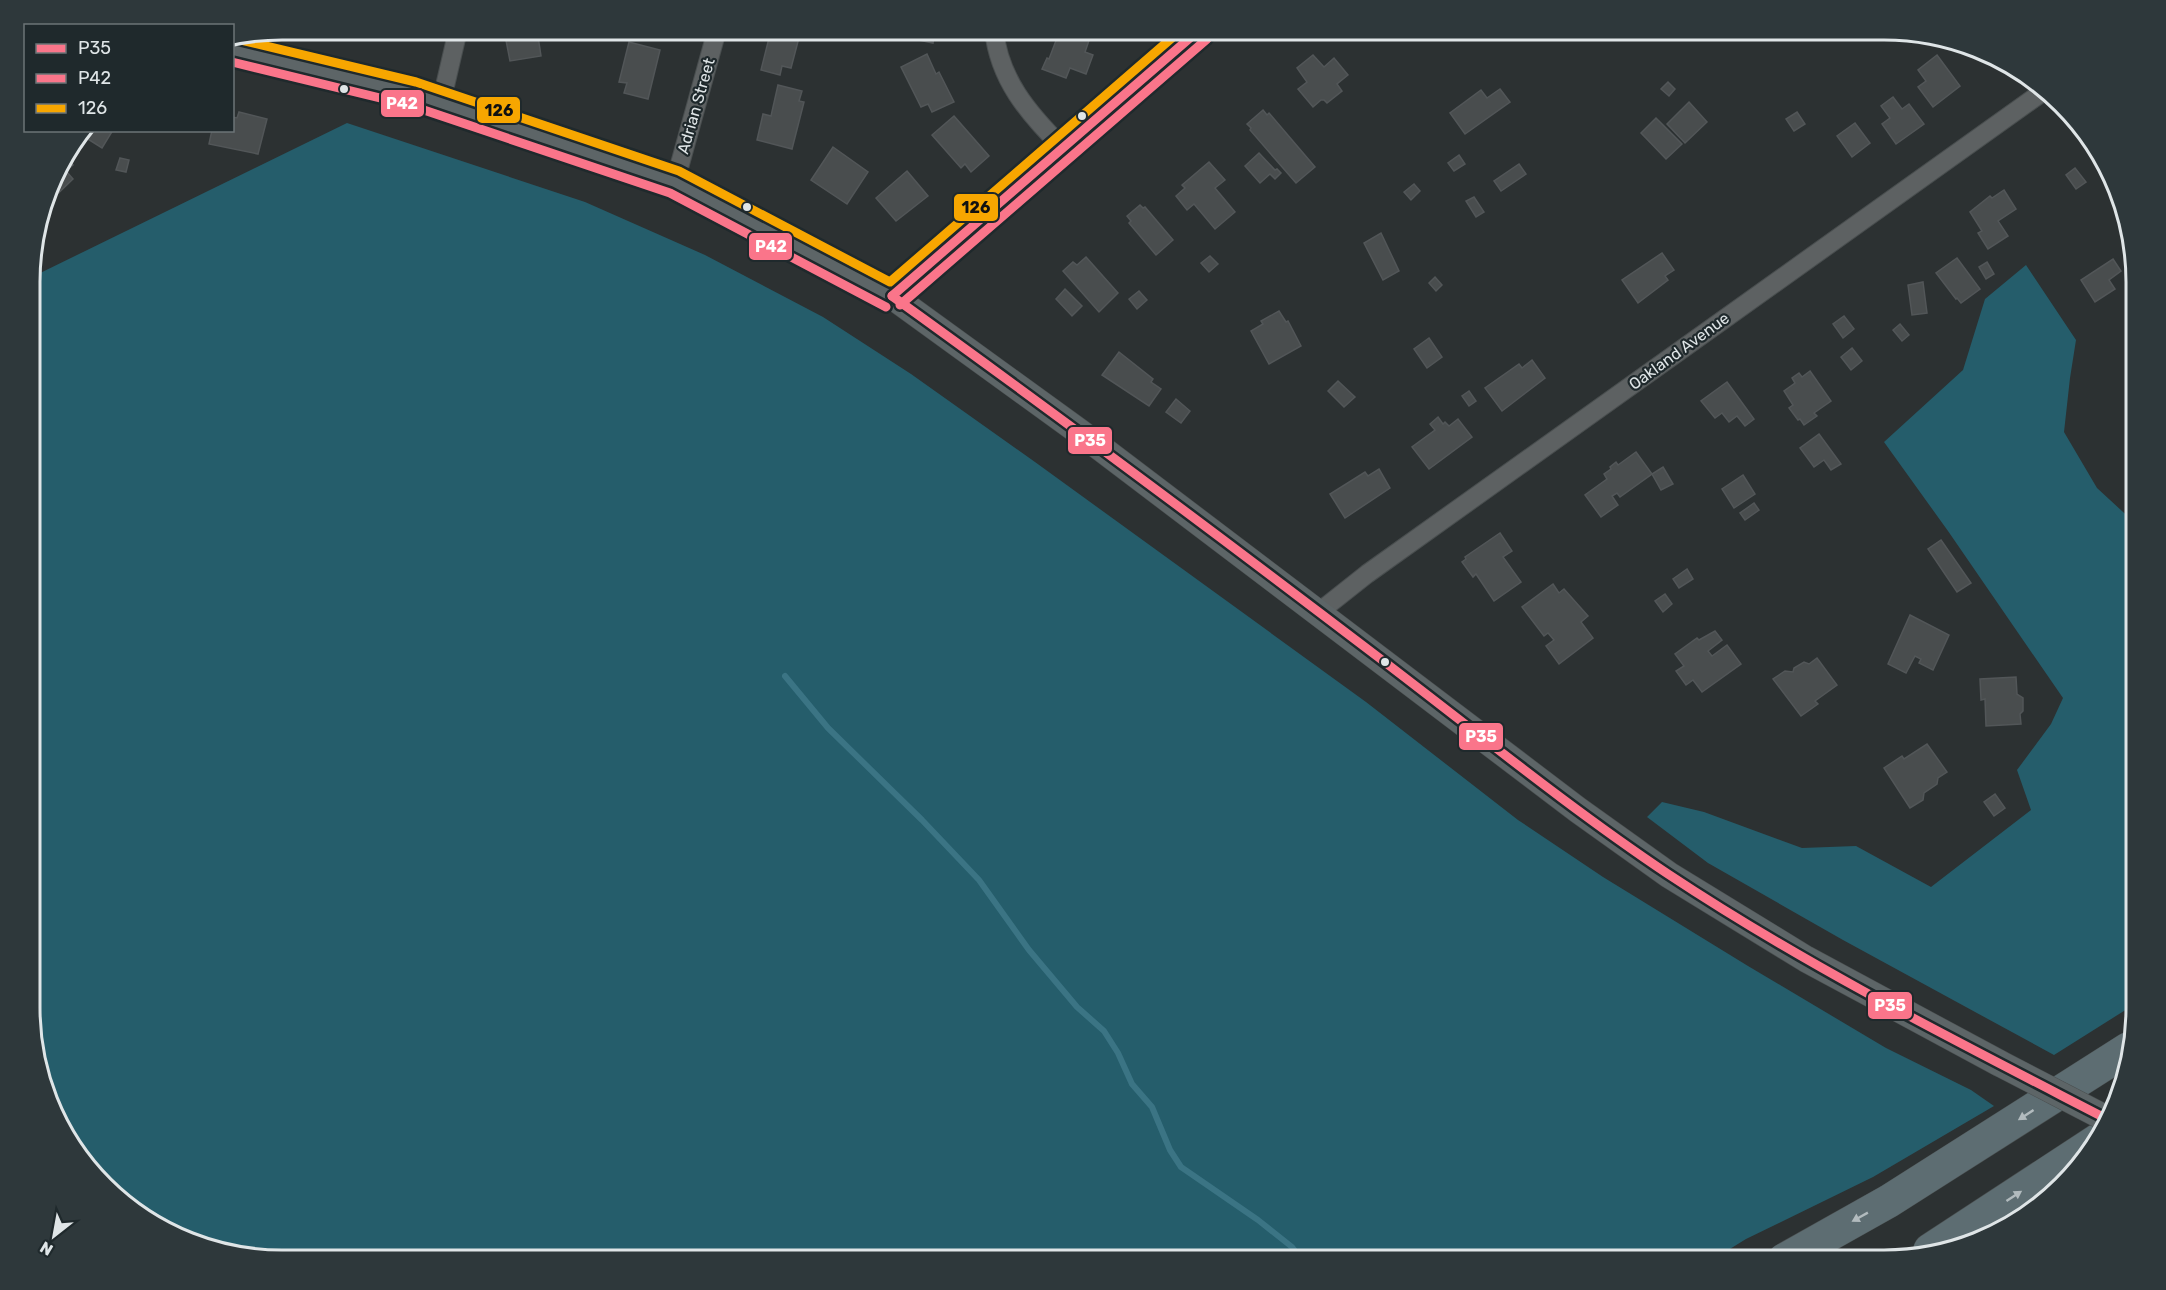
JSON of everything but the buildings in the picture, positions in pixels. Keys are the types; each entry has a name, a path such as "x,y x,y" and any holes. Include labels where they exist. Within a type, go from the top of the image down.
{"highway":[{"path":"1802,1250 1889,1201 2121,1052"},
{"path":"1942,1242 2077,1154"}],"main road":[{"path":"234,50 412,93 675,182 892,296 1081,433 1578,810 1669,875 1806,959 1999,1064 2101,1116"}],"street":[{"path":"441,104 456,40"},
{"name":"Adrian Street","path":"675,182 714,40"},
{"path":"996,40 1005,75 1038,123 1062,147"},
{"path":"892,296 1187,40"},
{"name":"Oakland Avenue","path":"1319,612 1367,574 2037,96"}],"shaded area":[{"path":"347,123 585,202 705,255 823,317 911,374 1035,462 1366,702 1518,820 1603,877 1748,966 1886,1048 1971,1090 1994,1106 1873,1177 1746,1239 1728,1250 282,1250 235,1245 205,1237 175,1225 135,1200 111,1179 90,1155 65,1115 53,1085 45,1055 40,1008 41,273"},
{"path":"2026,265 2076,340 2064,432 2097,488 2126,515 2126,1010 2054,1055 1843,940 1708,863 1647,817 1662,802 1704,812 1802,848 1856,846 1931,887 2031,810 2017,770 2051,724 2063,698 1884,442 1963,370 1985,299"}],"waterway":[{"path":"785,676 828,728 922,820 979,880 1029,950 1077,1007 1104,1031 1118,1053 1132,1084 1152,1107 1170,1150 1181,1167 1258,1220 1294,1250"}],"transit line":[{"name":"126","path":"253,43 416,82 679,171 890,282 1169,40"},
{"name":"P35","path":"892,296 1187,40"},
{"name":"P42","path":"900,305 1206,40"},
{"name":"P42","path":"234,62 409,105 670,193 886,307"},
{"name":"P35","path":"892,296 1197,520 1558,795 1668,874 1829,972 2101,1116"}]}
